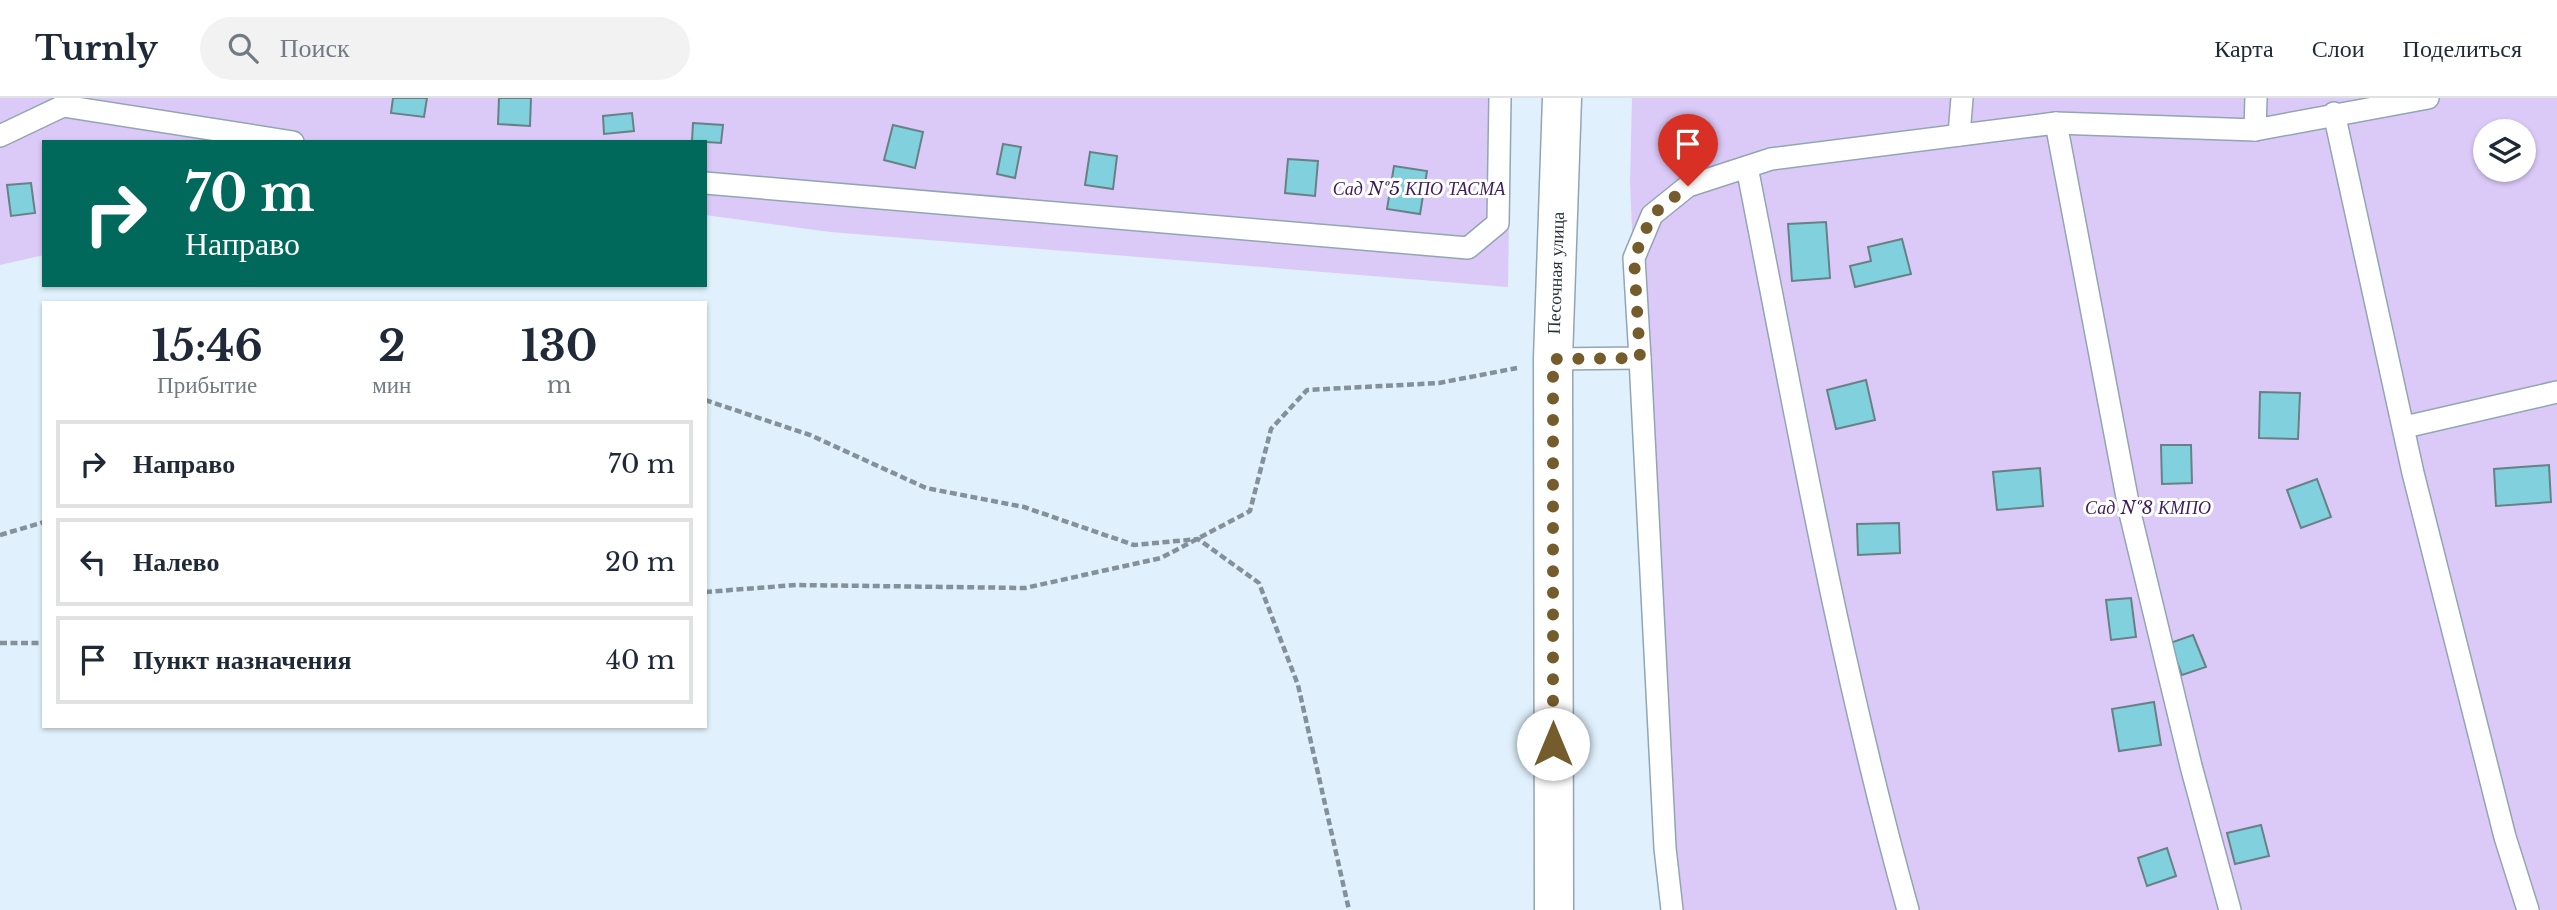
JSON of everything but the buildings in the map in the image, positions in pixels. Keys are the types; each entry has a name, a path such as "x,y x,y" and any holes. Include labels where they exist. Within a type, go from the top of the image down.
{"main road":[{"name":"Песочная улица","path":"1554,910 1553,359 1562,98"}],"lane":[{"path":"707,183 1468,248 1498,223 1500,98"},
{"path":"1959,135 1962,98"},
{"path":"2255,130 2256,98"},
{"path":"1672,910 1665,848 1634,258 1652,215 1688,186 1771,159 2056,123 2255,130 2334,113 2428,98"},
{"path":"0,136 63,102 282,140"},
{"path":"2334,113 2413,473 2502,824 2528,910"},
{"path":"2056,123 2130,513 2230,910"},
{"path":"1747,167 1831,598 1872,779 1908,910"},
{"path":"1553,359 1640,358"},
{"path":"2405,427 2557,392"}],"path":[{"path":"707,592 796,585 1025,588 1161,558 1250,511 1271,429 1307,390 1439,383 1553,359"},
{"path":"707,401 810,435 926,488 1024,507 1133,545 1198,539 1259,583 1298,685 1349,910"},
{"path":"0,535 42,523"},
{"path":"0,643 42,643"}],"green space":[{"name":"Сад №5 КПО ТАСМА","path":"0,98 1511,98 1508,287 830,232 707,215 707,140 42,140 42,255 0,265"},
{"name":"Сад №8 КМПО","path":"1632,98 2557,98 2557,910 1661,910 1630,183"}],"route":[{"path":"1553,744 1553,359 1640,358 1634,258 1652,215 1688,186"}]}
